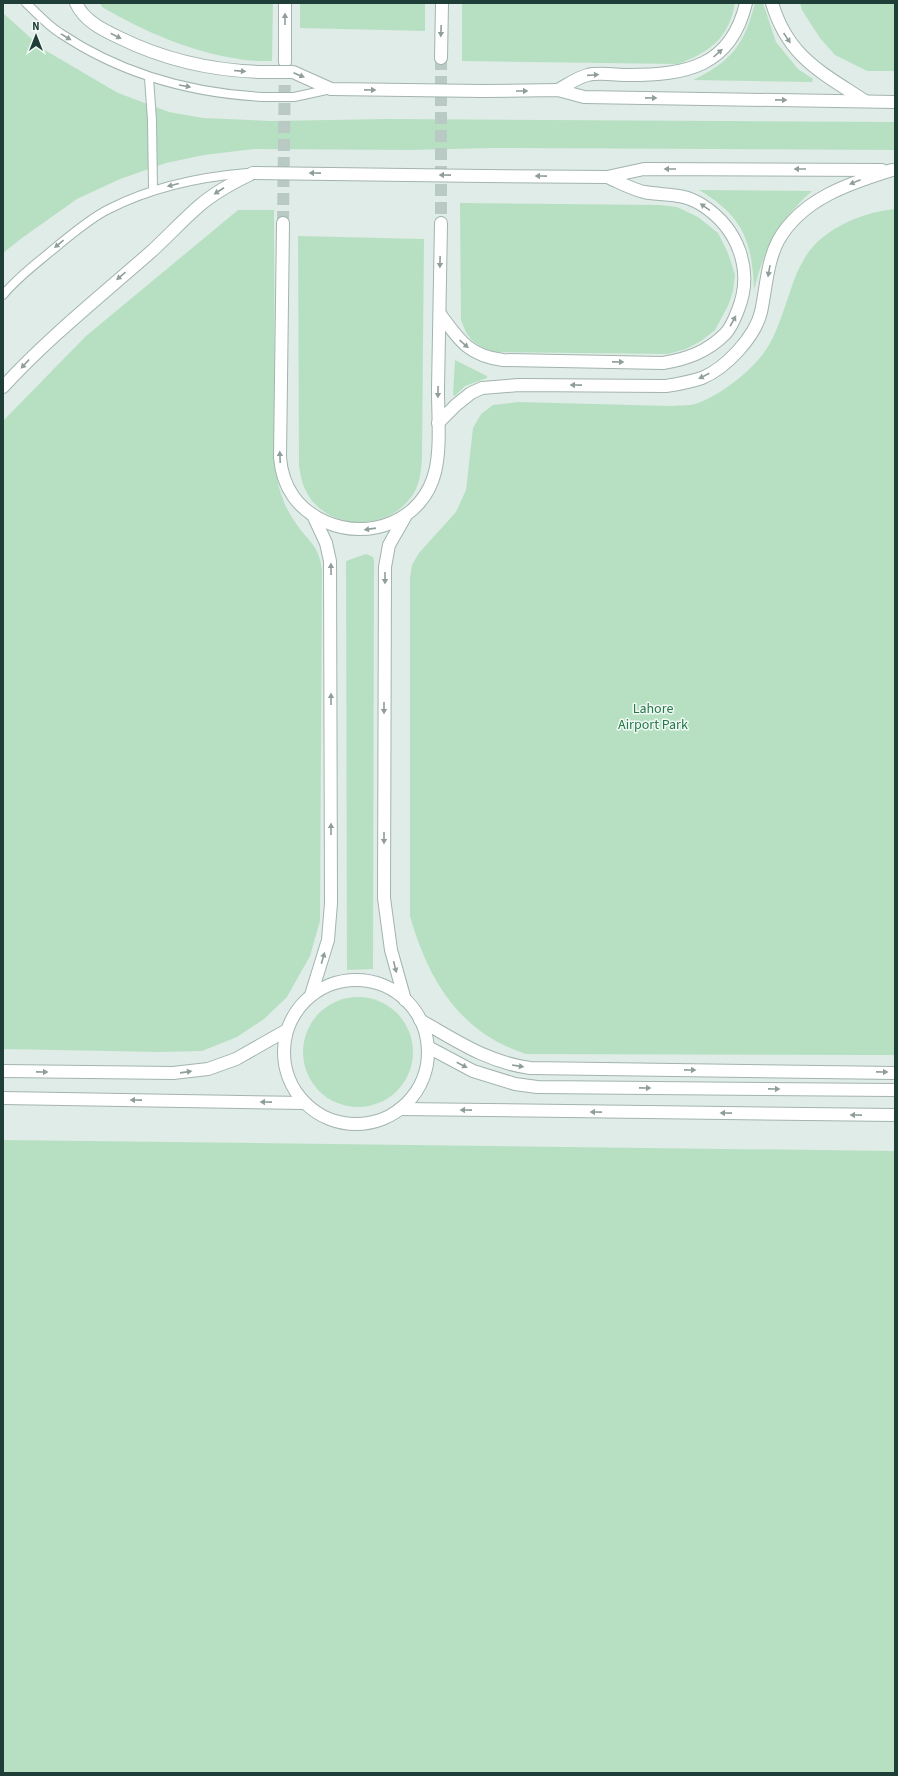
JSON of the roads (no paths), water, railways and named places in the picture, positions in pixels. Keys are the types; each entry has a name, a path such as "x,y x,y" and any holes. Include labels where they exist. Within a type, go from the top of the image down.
{"street":[{"path":"76,3 90,22 144,50 201,66 230,70 293,72 331,89 483,91 558,90 584,97 895,102"},
{"path":"285,3 285,62"},
{"path":"440,58 442,3"},
{"path":"558,90 588,74 658,74 680,72 698,67 712,58 733,36 739,25 746,3"},
{"path":"772,3 783,32 800,54 814,68 865,101"},
{"path":"3,387 37,351 87,305 153,250 200,205 217,192 253,173 607,177 644,169 894,170"},
{"path":"438,423 456,405 472,393 482,388 519,385 666,386 685,384 704,377 724,364 754,331 761,314 770,264 778,241 792,222 820,199 858,181 894,170"},
{"path":"440,314 466,347 489,358 503,360 663,363 683,360 700,353 726,333 742,302 744,285 744,267 740,251 734,237 714,214 701,204 684,196 644,192 607,177"},
{"path":"283,223 281,467 286,486 300,506 312,516 336,526 363,530 390,524 406,516"},
{"path":"405,1000 391,950 384,898 384,630 386,556 389,545 406,516 425,495 435,473 438,423 440,224"},
{"path":"311,995 328,940 332,903 330,561 326,543 312,516"},
{"path":"349,981 369,982 388,988 405,1000 420,1020 428,1047 427,1064 422,1082 412,1097 400,1109 385,1118 368,1123 351,1124 334,1120 318,1113 305,1103 291,1085 287,1074 284,1052 287,1030 297,1011 311,995 329,985 349,981"},
{"path":"420,1020 477,1053 497,1061 530,1068 895,1072"},
{"path":"3,1071 173,1074 201,1070 236,1059 287,1030"},
{"path":"428,1047 473,1071 514,1084 537,1086 895,1090"},
{"path":"3,1098 305,1103"},
{"path":"400,1109 895,1115"}],"lane":[{"path":"26,3 65,36 103,59 166,83 225,94 263,97 294,97 331,89"},
{"path":"150,78 153,190"},
{"path":"3,295 22,274 64,240 108,209 153,190 210,177 253,173"}],"tunnel":[{"path":"441,58 441,223"},
{"path":"283,223 285,62"}],"park label":[{"name":"Lahore Airport Park","path":"653,718"}]}
